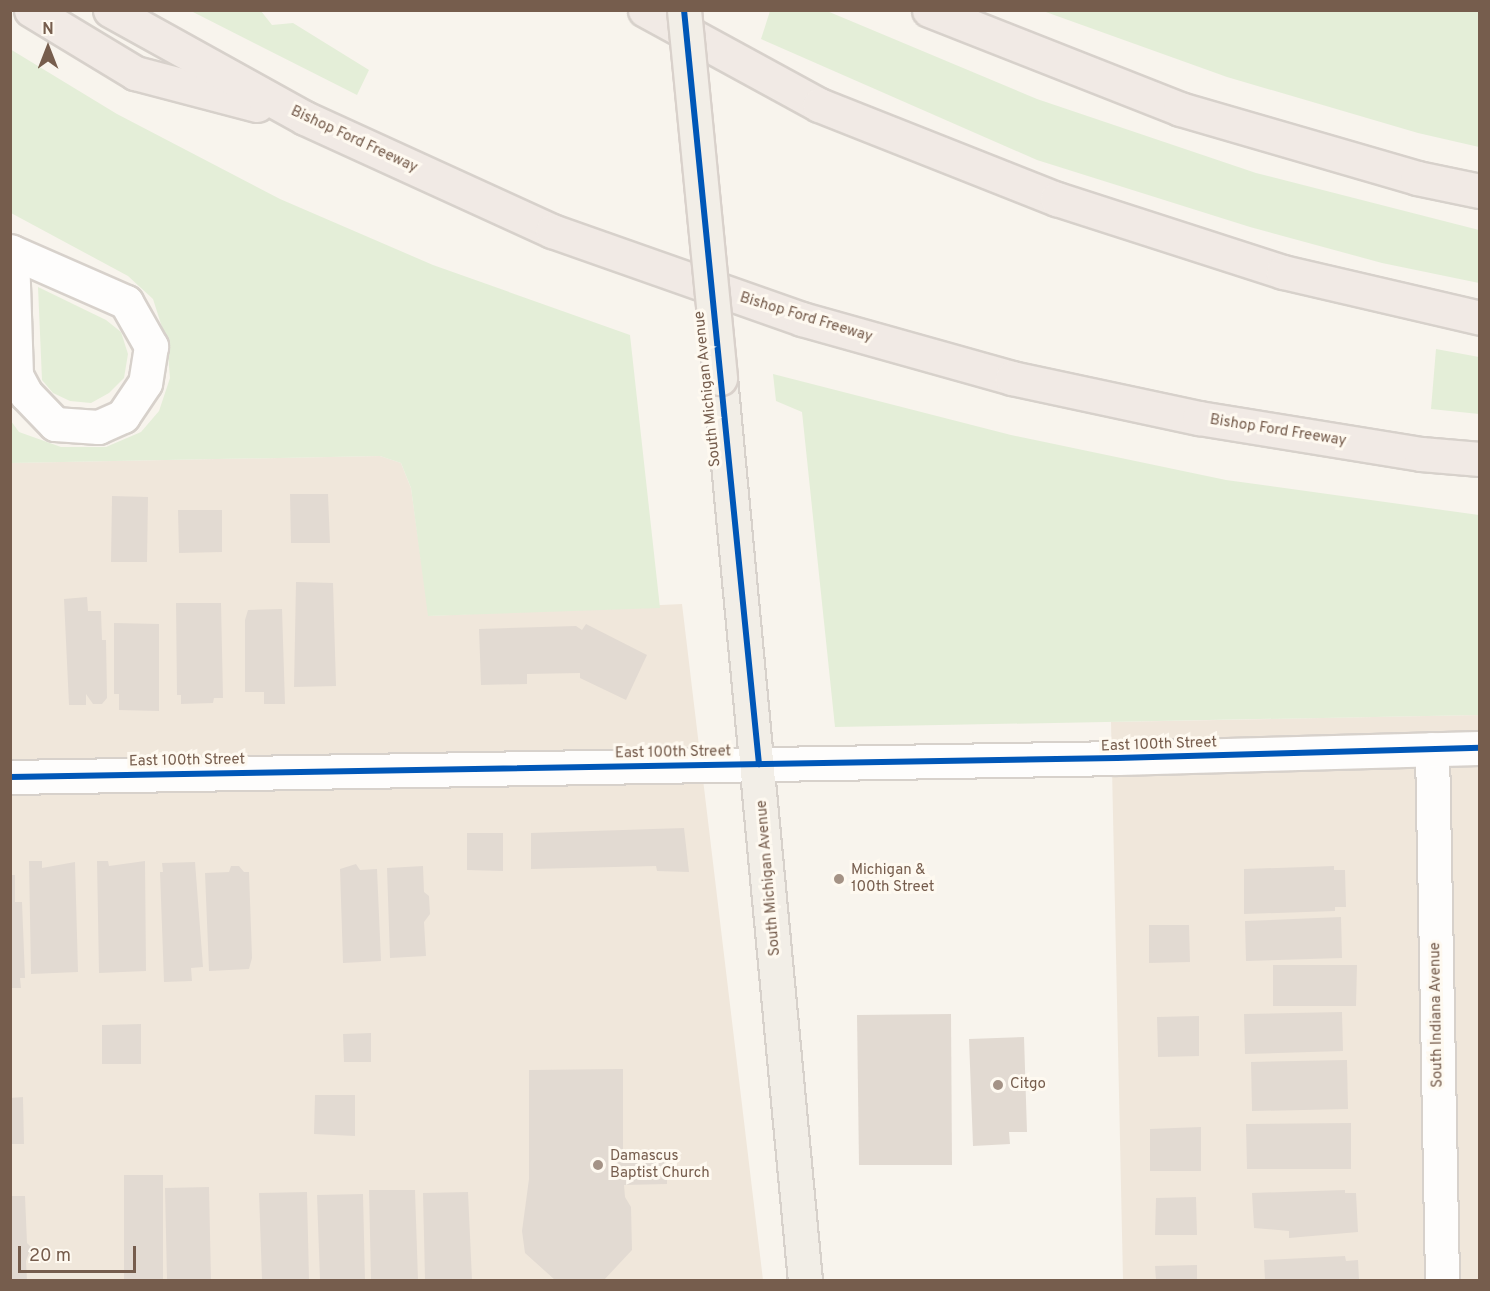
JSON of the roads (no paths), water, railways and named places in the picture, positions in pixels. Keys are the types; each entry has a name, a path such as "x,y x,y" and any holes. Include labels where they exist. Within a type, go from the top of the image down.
{"highway":[{"path":"31,10 135,73 305,118"},
{"name":"Bishop Ford Freeway","path":"111,10 305,118 552,231 802,319 1012,378 1198,418 1421,454 1479,459"},
{"path":"645,10 819,105 1057,199 1283,272 1479,318"},
{"path":"929,10 1180,109 1417,178 1479,191"}],"main road":[{"name":"South Michigan Avenue","path":"684,10 759,764 805,1281"}],"street":[{"path":"11,251 126,302 152,346 145,383 123,417 98,427 55,424 26,394 16,375 11,251"},
{"name":"East 100th Street","path":"10,777 1479,748"},
{"name":"South Indiana Avenue","path":"1432,749 1442,1281"}],"place":[{"name":"Michigan & 100th Street","path":"839,879"},
{"name":"Citgo","path":"998,1085"},
{"name":"Damascus Baptist Church","path":"598,1165"}]}
